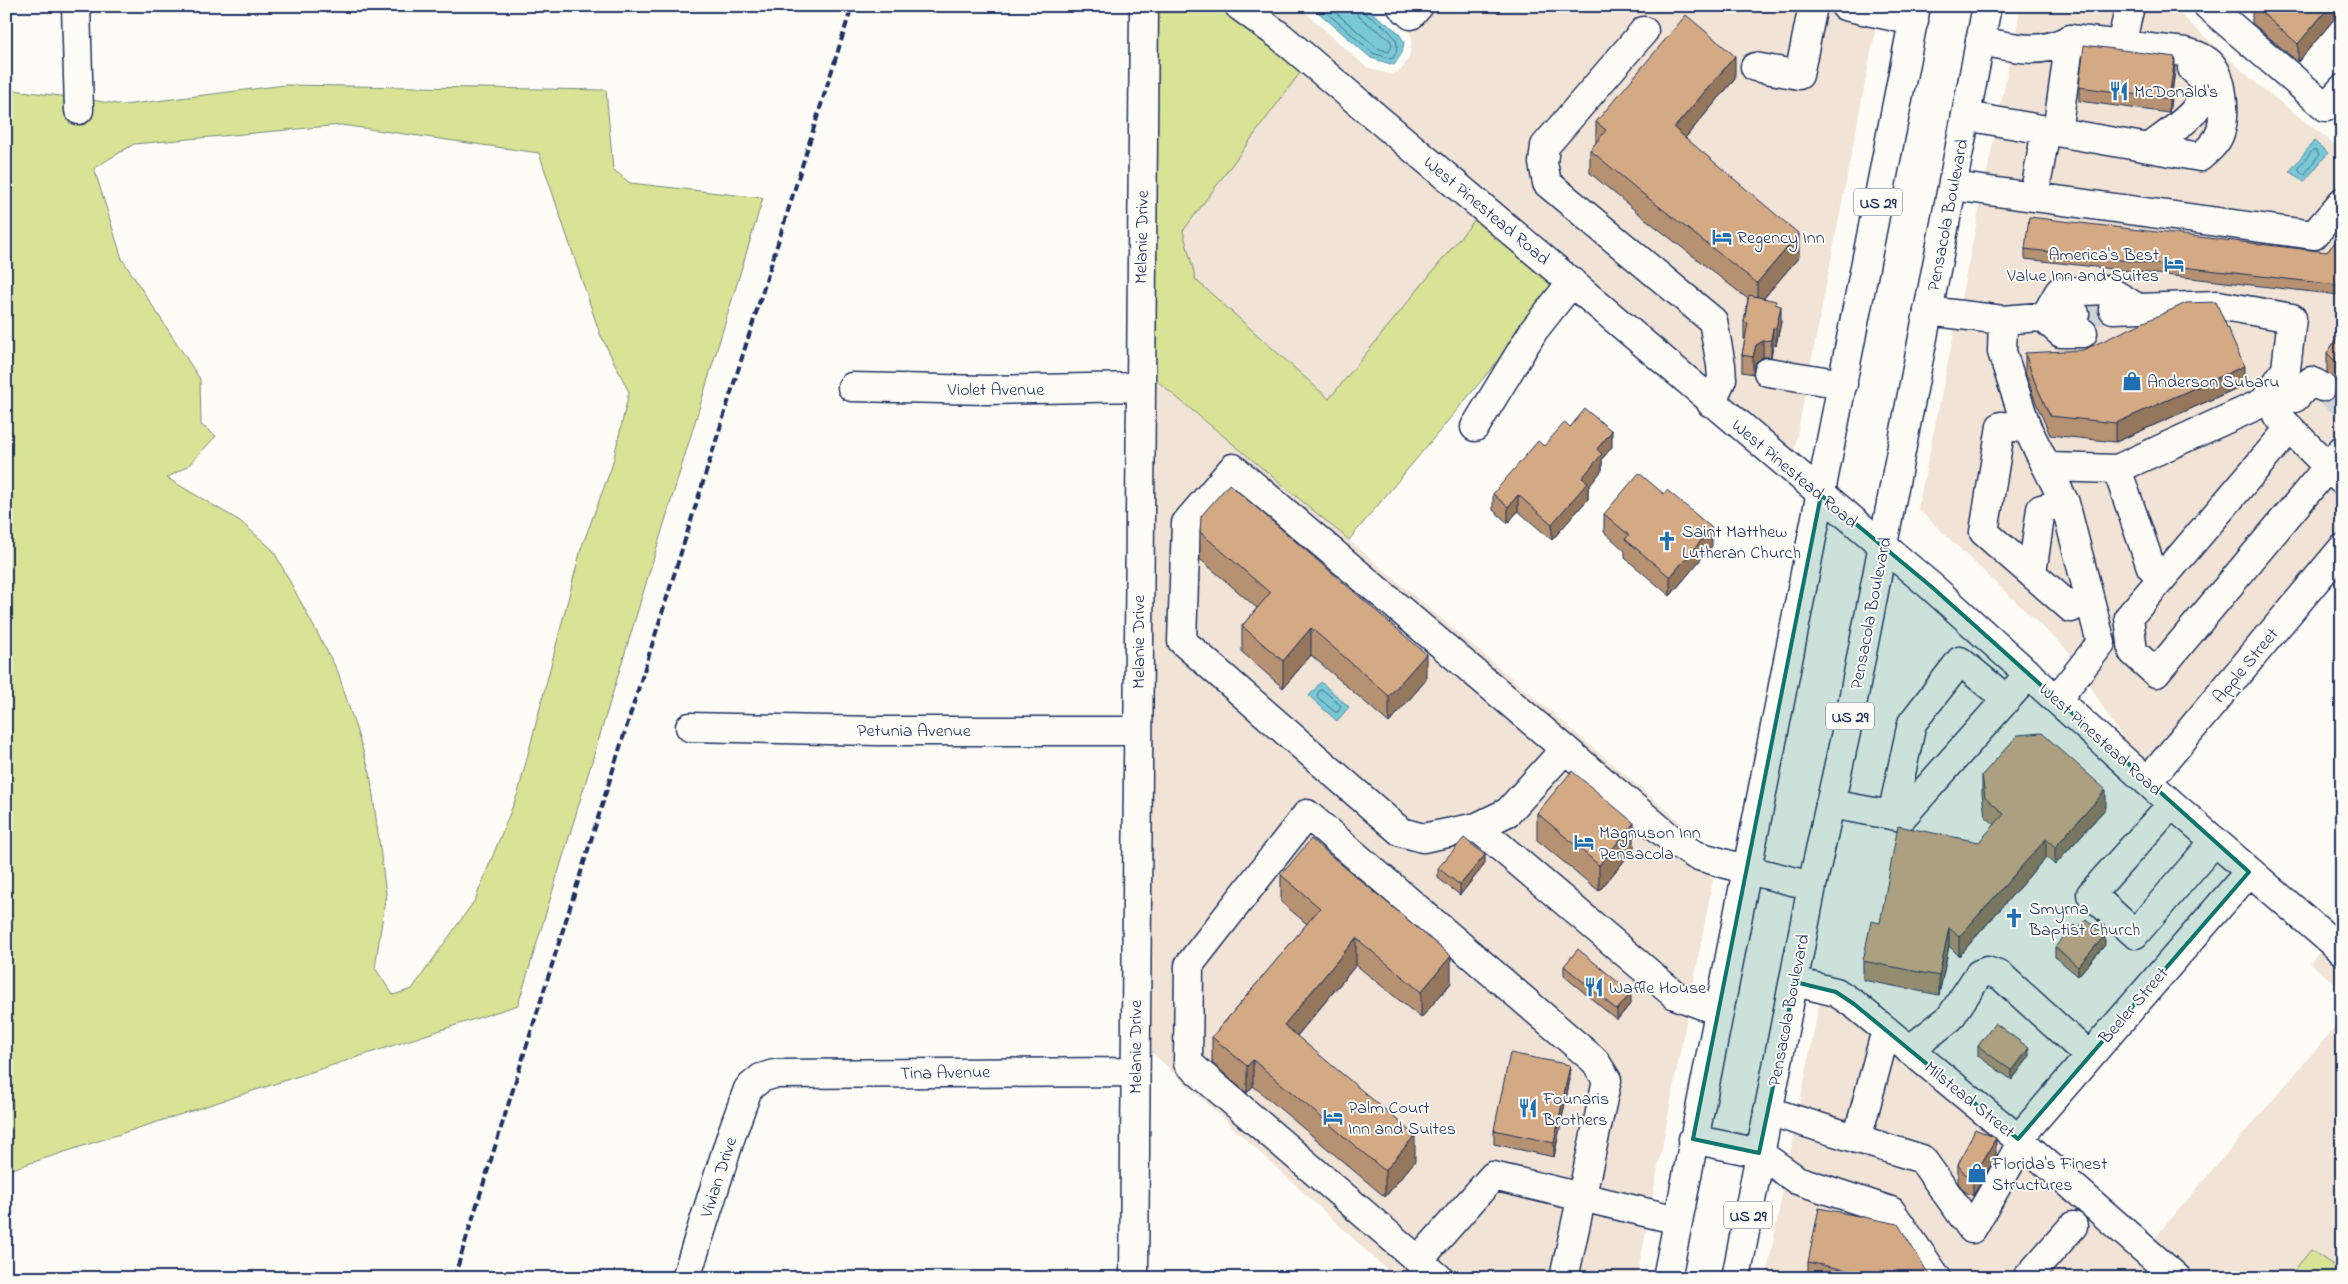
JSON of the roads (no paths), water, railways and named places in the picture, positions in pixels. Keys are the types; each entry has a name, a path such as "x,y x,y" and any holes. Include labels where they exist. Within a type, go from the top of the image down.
{"street":[{"path":"76,6 79,110"},
{"name":"Melanie Drive","path":"1134,1278 1144,6"},
{"path":"1401,6 1411,15 1419,6"},
{"path":"1756,67 1799,75 1813,6"},
{"path":"1845,6 1915,13"},
{"name":"Pensacola Boulevard","path":"1736,1278 1759,1153 1795,982 1812,886 1852,706 1987,6"},
{"path":"2121,45 2130,6"},
{"name":"West Pinestead Road","path":"1248,8 1712,403 1882,545 2249,872 2342,951"},
{"path":"2218,9 2326,107 2342,89"},
{"name":"US 29","path":"1667,1278 1744,869 1821,495 1915,13"},
{"path":"1644,31 1545,146 1543,163 1547,183 1713,321 1744,368"},
{"path":"1966,116 2200,157 2211,147 2220,134 2223,92 2218,74 2208,61 2199,56 2186,52 2121,45 2069,45 2037,50 1980,41"},
{"path":"2034,198 2051,131 2069,45"},
{"path":"2069,45 2193,68 2206,82 2207,93 2198,107 2149,148"},
{"path":"1953,186 2314,235 2342,202"},
{"path":"1476,428 1534,330 1572,282"},
{"path":"2044,318 2059,292 2108,290 2123,314 2218,305 2292,318 2286,369 2268,395 2117,469 2048,467"},
{"path":"1928,311 2003,320 2044,318 2061,333 2078,323"},
{"path":"2003,320 2002,352 2027,428 2048,467 2064,503 2102,643 2057,699"},
{"path":"1712,403 1722,380 1744,368 1843,384"},
{"path":"2268,395 2295,398 2311,382 2322,388"},
{"name":"Violet Avenue","path":"852,387 987,390 1140,387"},
{"path":"2268,395 2290,428 2337,465 2156,673 2133,652 2129,617 2290,428"},
{"path":"2027,428 2000,426 1984,532 2032,572 2070,608"},
{"path":"1566,749 1508,812 1477,827 1423,838 1401,832 1182,641 1186,523 1233,468 1566,749 1676,843 1694,855 1812,886"},
{"path":"2117,469 2151,568"},
{"path":"2032,572 2041,508 2064,503"},
{"name":"Apple Street","path":"2148,781 2342,549"},
{"path":"1892,815 1912,723 1960,661 2006,700"},
{"path":"1830,804 1902,817 2029,674"},
{"name":"Petunia Avenue","path":"690,727 876,730 1138,730"},
{"path":"2172,804 2091,894 2135,934 2215,841"},
{"path":"1439,1278 1188,1063 1189,966 1307,814 1595,1060 1607,1080 1564,1278"},
{"path":"1477,827 1675,995 1718,1011"},
{"name":"Beeler Street","path":"1857,1138 1922,1159 1972,1229 2020,1140 2089,1056 2249,872"},
{"path":"1910,1050 1950,1018 1979,974 1987,971 2001,976 2089,1056"},
{"name":"Milstead Street","path":"1795,982 1836,992 1886,1030 2020,1140 2177,1278"},
{"path":"1768,1111 1857,1138 1886,1030"},
{"name":"Tina Avenue","path":"757,1081 774,1074 1135,1072"},
{"name":"Vivian Drive","path":"686,1278 732,1133 748,1089 757,1081"},
{"path":"1694,1139 1759,1153 1797,1180 1891,1211 1937,1278"},
{"path":"1418,1260 1493,1176 1678,1220"},
{"path":"2027,1278 2073,1226"}],"water":[{"path":"1311,6 1363,6 1398,32 1404,42 1402,53 1394,65 1371,58"},
{"path":"2314,141 2328,153 2304,182 2290,171"},
{"path":"1321,682 1349,707 1337,721 1309,696"}],"tunnel":[{"path":"2075,314 2113,309"},
{"path":"2322,387 2342,402"}],"railway":[{"path":"454,1278 852,6"}],"place":[{"name":"McDonald's","path":"2119,91"},
{"name":"Regency Inn","path":"1722,237"},
{"name":"America's Best Value Inn and Suites","path":"2174,264"},
{"name":"Anderson Subaru","path":"2132,381"},
{"name":"Saint Matthew Lutheran Church","path":"1667,541"},
{"name":"Magnuson Inn Pensacola","path":"1584,842"},
{"name":"Smyrna Baptist Church","path":"2014,918"},
{"name":"Waffle House","path":"1594,987"},
{"name":"Founaris Brothers","path":"1528,1108"},
{"name":"Palm Court Inn and Suites","path":"1333,1117"},
{"name":"Florida's Finest Structures","path":"1977,1173"}]}
